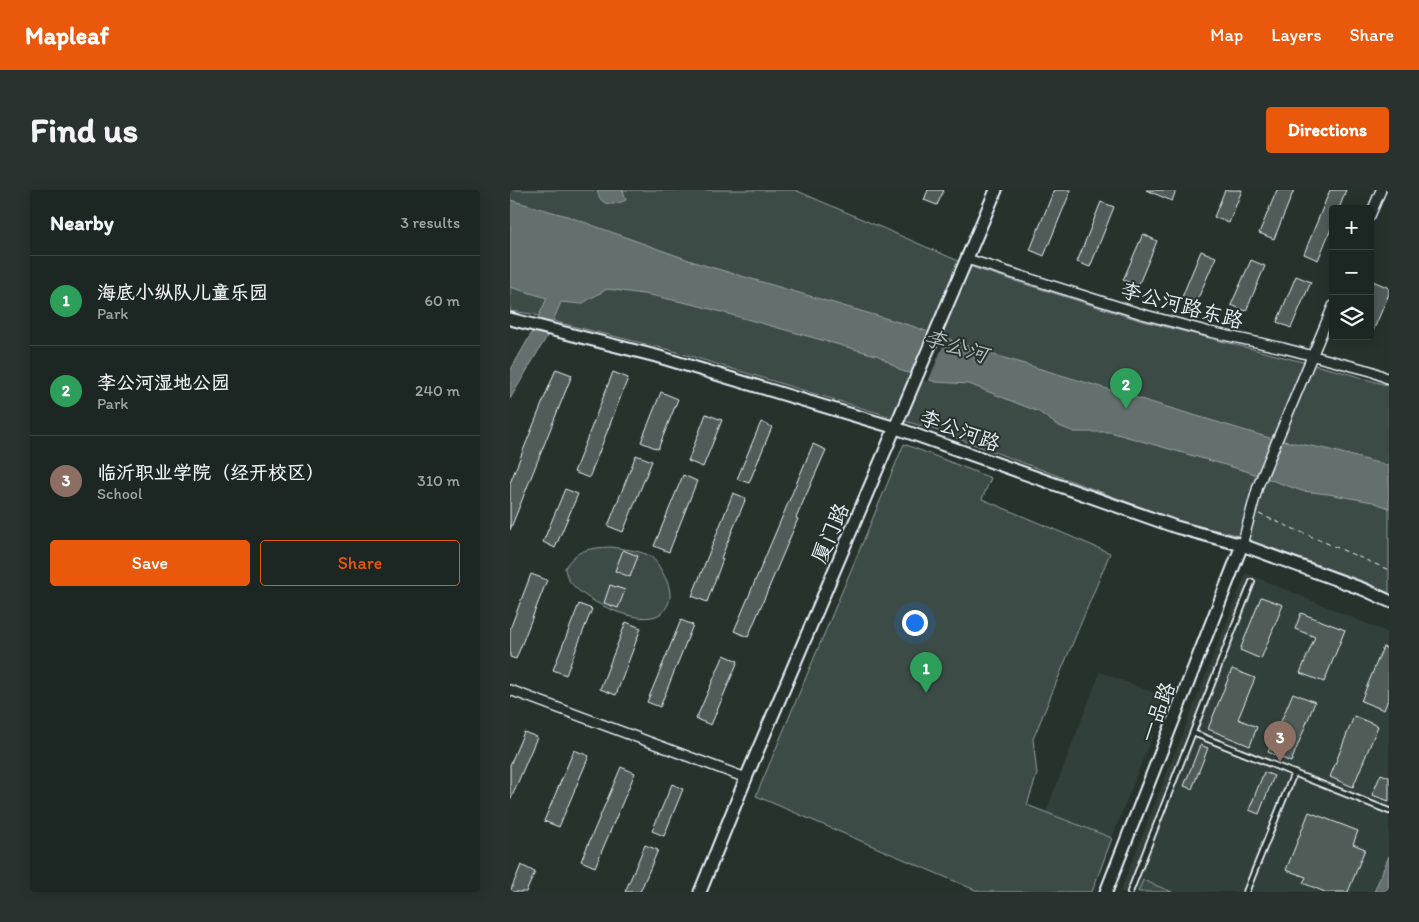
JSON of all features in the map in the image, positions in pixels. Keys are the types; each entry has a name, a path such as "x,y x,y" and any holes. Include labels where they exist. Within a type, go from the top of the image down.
{"street":[{"name":"厦门路","path":"700,892 746,778 996,190"},
{"path":"1374,207 1381,190"},
{"name":"李公河路东路","path":"967,259 1142,314 1371,371 1389,379"},
{"path":"1242,545 1258,486 1329,316"},
{"name":"李公河路","path":"510,319 656,356 896,428 1176,527 1242,545 1365,590 1389,601"},
{"name":"一品路","path":"1106,892 1242,545"},
{"path":"510,690 746,778"}],"lane":[{"path":"1130,892 1252,582"},
{"path":"1193,732 1389,811"},
{"path":"1246,892 1294,773"}],"path":[{"path":"1250,510 1389,570"}],"shaded area":[{"path":"510,190 795,190 977,269 1139,320 1346,373 1389,386 1389,593 1368,583 1233,534 1181,522 938,431 670,350 560,323 532,314 510,311"},
{"path":"904,444 991,478 982,499 1110,553 1033,739 1037,774 1027,805 1112,838 1092,892 980,892 756,796"},
{"path":"611,547 644,553 657,563 667,581 670,593 668,604 660,614 651,617 640,617 614,611 590,599 570,581 565,568 574,557 590,549"},
{"path":"1246,573 1389,633 1389,892 1120,892"},
{"path":"1100,672 1167,698 1112,838 1046,812"},
{"path":"1143,880 1172,892 1138,892"}],"water":[{"path":"597,190 623,190 626,200 608,204 601,200"},
{"name":"李公河","path":"510,200 567,216 697,263 912,326 978,350 1273,439 1327,449 1389,466 1389,508 1373,502 1302,491 1246,471 1110,432 1074,432 1057,425 1039,412 969,384 936,382 902,371 879,356 696,305 650,295 607,289 581,304 561,302 546,338 510,399 510,371 531,334 547,298 510,287"},
{"path":"1389,856 1389,892 1374,892"}],"pier":[{"path":"928,329 947,336 928,382 909,376"}],"building":[{"path":"928,190 944,190 937,205 924,200"},
{"path":"1054,190 1071,190 1044,256 1030,250"},
{"path":"1146,190 1176,190 1172,201"},
{"path":"1225,190 1242,190 1229,223 1214,217"},
{"path":"1277,190 1294,190 1274,239 1259,233"},
{"path":"1330,190 1346,190 1340,205 1329,205 1329,234 1318,260 1304,254"},
{"path":"1101,202 1114,207 1090,267 1077,262"},
{"path":"1143,234 1157,241 1138,286 1123,280"},
{"path":"1201,251 1216,257 1196,303 1182,297"},
{"path":"1251,260 1265,266 1246,311 1231,305"},
{"path":"1296,276 1311,282 1291,328 1277,322"},
{"path":"1374,281 1389,288 1389,294 1374,329"},
{"path":"556,369 572,375 510,530 510,483"},
{"path":"613,372 628,378 589,478 574,472"},
{"path":"661,392 678,399 658,449 641,442"},
{"path":"706,414 722,420 703,467 688,461"},
{"path":"761,422 772,427 749,483 737,479"},
{"path":"813,444 826,450 796,518 798,519 748,637 734,631"},
{"path":"636,455 652,461 623,532 608,526"},
{"path":"683,475 697,481 669,552 654,546"},
{"path":"565,489 578,494 555,548 543,542"},
{"path":"733,493 746,498 721,558 723,559 707,602 692,596"},
{"path":"623,550 638,556 630,577 615,571"},
{"path":"531,574 547,580 516,659 510,657 510,629"},
{"path":"610,585 625,590 618,608 604,603"},
{"path":"1261,597 1283,605 1261,659 1240,650"},
{"path":"579,604 592,609 566,675 553,670"},
{"path":"1301,613 1345,630 1324,682 1300,673 1315,637 1295,629"},
{"path":"681,620 693,625 660,707 647,702"},
{"path":"626,622 641,628 616,695 600,689"},
{"path":"1383,647 1389,649 1389,697 1384,710 1361,701"},
{"path":"724,655 738,661 711,725 696,719"},
{"path":"1232,669 1255,678 1238,719 1257,727 1250,746 1208,729"},
{"path":"1293,693 1315,702 1291,762 1268,752"},
{"path":"1354,716 1378,726 1353,787 1330,777"},
{"path":"524,732 537,737 510,801 510,765"},
{"path":"1200,745 1208,748 1192,789 1184,786"},
{"path":"574,750 589,756 559,827 544,821"},
{"path":"621,767 635,773 595,867 581,861"},
{"path":"1264,772 1274,776 1259,814 1249,810"},
{"path":"1381,774 1389,777 1389,801 1372,795"},
{"path":"672,784 683,789 664,836 652,831"},
{"path":"1309,812 1358,831 1353,844 1365,849 1348,892 1325,892 1303,883 1306,877 1286,870"},
{"path":"645,845 658,850 640,892 625,892"},
{"path":"521,865 535,872 526,892 510,892"}],"place":[{"name":"李公河湿地公园","path":"1126,409"},
{"name":"海底小纵队儿童乐园","path":"926,693"},
{"name":"临沂职业学院（经开校区）","path":"1280,762"}]}
